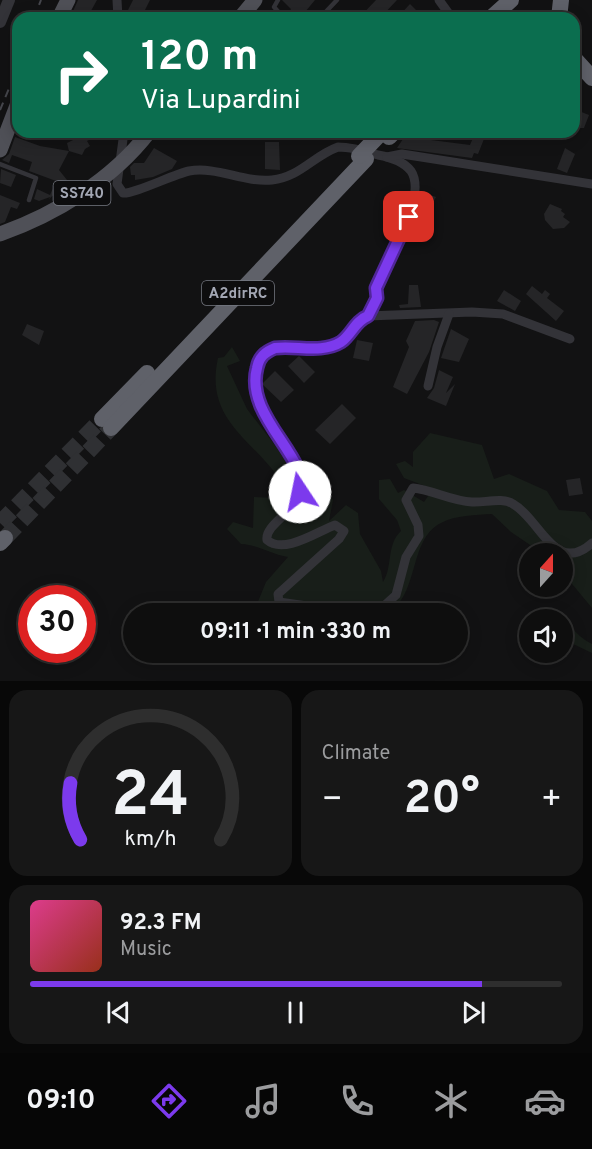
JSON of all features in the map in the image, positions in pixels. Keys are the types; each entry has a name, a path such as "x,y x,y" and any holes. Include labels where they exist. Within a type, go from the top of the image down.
{"highway":[{"path":"499,12 509,0"},
{"path":"503,12 521,0"},
{"path":"580,65 592,79"},
{"path":"580,70 592,79"},
{"name":"A2dirRC","path":"106,424 384,138"}],"main road":[{"path":"245,12 255,0"},
{"path":"0,150 12,119"},
{"name":"SS740","path":"0,234 34,221 78,195 126,158 144,138"}],"street":[{"path":"0,22 9,0"},
{"path":"123,138 117,184 120,191 126,194 191,171 210,171 261,180 283,178 300,172 338,147 387,157 411,171 414,192 406,225 376,288 377,298 368,316"},
{"path":"387,157 402,154 592,184"},
{"path":"428,386 437,347 449,314"},
{"path":"570,339 503,314 368,316 361,319 348,336 335,345 275,348 267,351 258,364 254,388 268,424 293,460 302,480 300,492 293,507 267,532 267,540 274,544 291,542 335,525 344,531 339,539 278,594 279,602 349,612 376,609 392,600 400,586 409,550 418,536 418,525 406,500 413,488 465,502 503,501 514,504 556,548 568,555 579,552 592,543"}],"lane":[{"path":"326,12 337,0"},
{"path":"0,164 36,178 28,200"}],"shaded area":[{"path":"232,347 240,361 227,366 247,409 295,471 320,481 333,500 329,521 346,505 358,513 360,534 381,571 383,582 388,570 393,543 401,531 397,520 379,499 379,480 390,479 398,493 404,490 424,502 433,489 404,478 396,464 405,461 413,467 413,452 430,433 482,445 494,479 509,474 547,491 559,510 585,512 592,521 592,608 573,585 573,543 527,543 511,532 492,514 453,518 441,523 431,531 423,541 405,594 398,603 257,603 266,582 288,557 241,544 227,529 233,522 253,528 254,497 276,498 282,483 234,428 225,414 218,398 216,380 218,358 224,357"},
{"path":"573,629 592,644 592,653 573,644"}],"building":[{"path":"78,0 97,0 90,12 73,12"},
{"path":"133,0 150,0 144,12 127,12"},
{"path":"282,0 315,0 305,12 289,12 291,9"},
{"path":"376,0 397,0 386,12 365,12"},
{"path":"410,4 418,12 403,12"},
{"path":"580,111 589,115 584,128 580,128"},
{"path":"15,138 40,146 69,151 59,170 67,180 62,181 61,188 49,199 50,197 39,201 34,199 37,189 50,195 56,181 29,171 32,162 12,155 9,163 2,160 9,154"},
{"path":"77,138 93,138 87,141 90,146 82,155 69,151 67,143"},
{"path":"414,138 431,138 431,140 470,145 473,138 484,138 478,154 474,153 472,158 397,148 403,139 414,140"},
{"path":"265,142 279,142 280,170 265,169"},
{"path":"154,148 177,161 172,169 153,177 135,180 135,175 131,175 130,167 134,163 144,163"},
{"path":"565,148 575,154 567,173 557,169"},
{"path":"1,169 16,175 11,187 0,183"},
{"path":"424,193 436,197 428,211 419,208"},
{"path":"0,195 20,203 17,209 11,207 5,222 0,224"},
{"path":"550,204 562,209 561,211 565,214 563,217 570,222 564,228 553,229 545,220 544,214"},
{"path":"409,285 418,285 421,307 400,308 399,305 408,304"},
{"path":"532,286 542,294 545,290 550,294 547,298 564,311 556,321 526,294"},
{"path":"504,290 521,301 515,311 497,301"},
{"path":"415,321 439,322 429,352 407,394 393,387 409,347 406,341"},
{"path":"27,324 44,331 39,345 22,335"},
{"path":"451,329 469,339 459,362 441,358"},
{"path":"357,340 373,343 369,361 353,358"},
{"path":"299,356 315,372 304,383 288,366"},
{"path":"439,370 453,377 446,393 455,384 446,406 427,398 434,388"},
{"path":"275,371 294,390 281,402 262,384"},
{"path":"342,404 356,418 330,444 315,430"},
{"path":"580,478 583,494 569,496 566,480"}],"tunnel":[{"path":"0,523 102,419"},
{"path":"5,538 111,428"}],"railway":[{"path":"36,12 41,0"},
{"path":"0,110 12,81"}],"route":[{"path":"300,492 302,480 298,470 268,424 254,388 258,364 267,351 275,348 325,347 335,345 348,336 357,323 368,316 377,298 376,288 409,217"}]}
